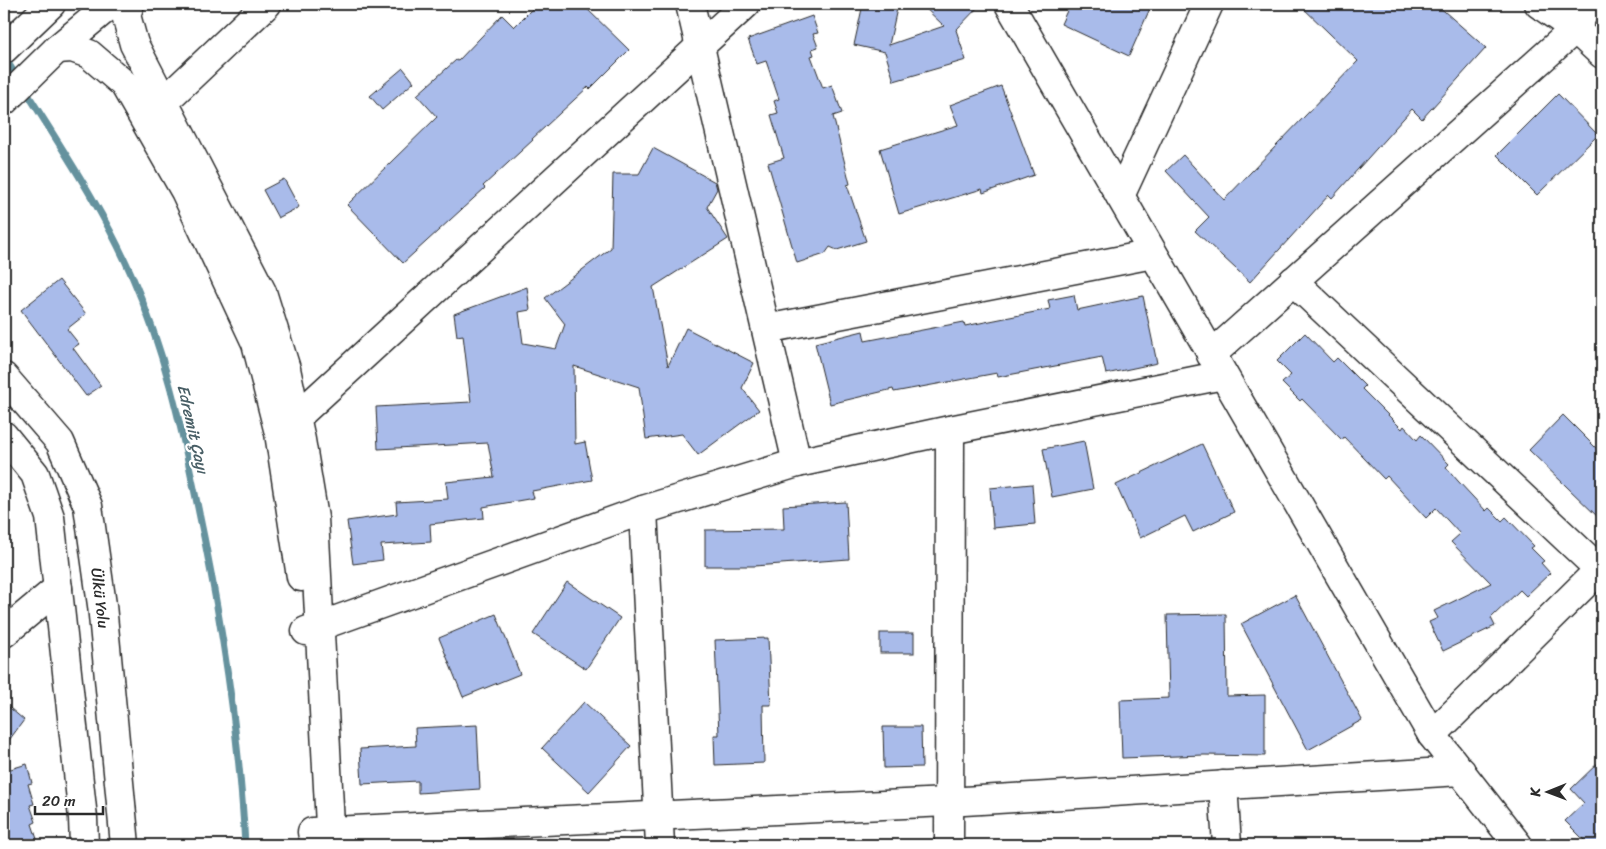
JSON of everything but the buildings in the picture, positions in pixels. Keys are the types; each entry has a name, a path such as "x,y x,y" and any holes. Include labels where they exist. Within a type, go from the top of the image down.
{"main road":[{"path":"4,101 55,51 111,4"},
{"path":"130,4 126,15 153,111 184,191 256,343 287,426 314,518 312,628 321,838 659,815 947,802 1461,771"},
{"path":"153,111 267,4"},
{"path":"690,4 797,463"},
{"path":"287,426 746,4"},
{"path":"1009,4 1432,735 1518,845"},
{"path":"1120,196 1209,4"},
{"path":"1539,4 1575,29 1602,54"},
{"path":"312,628 642,510 797,463 950,430 1217,365 1293,281 1575,29 1589,4"},
{"path":"4,49 47,7"},
{"path":"55,51 72,48 88,54 153,111"},
{"path":"766,328 1153,254"},
{"path":"1293,281 1601,569 1432,735"},
{"name":"Ülkü Yolu","path":"4,377 60,442 88,506 102,605 125,845"},
{"path":"949,845 947,802 950,430"},
{"path":"4,436 35,474 50,517 83,818 84,845"},
{"path":"642,510 660,845"},
{"path":"4,632 58,588"},
{"path":"1223,785 1227,845"}],"waterway":[{"name":"Edremit Çayı","path":"4,56 18,79"},
{"name":"Edremit Çayı","path":"24,88 81,180 121,251 143,304 162,359 178,416 191,474 221,631 234,716 245,845"}]}
